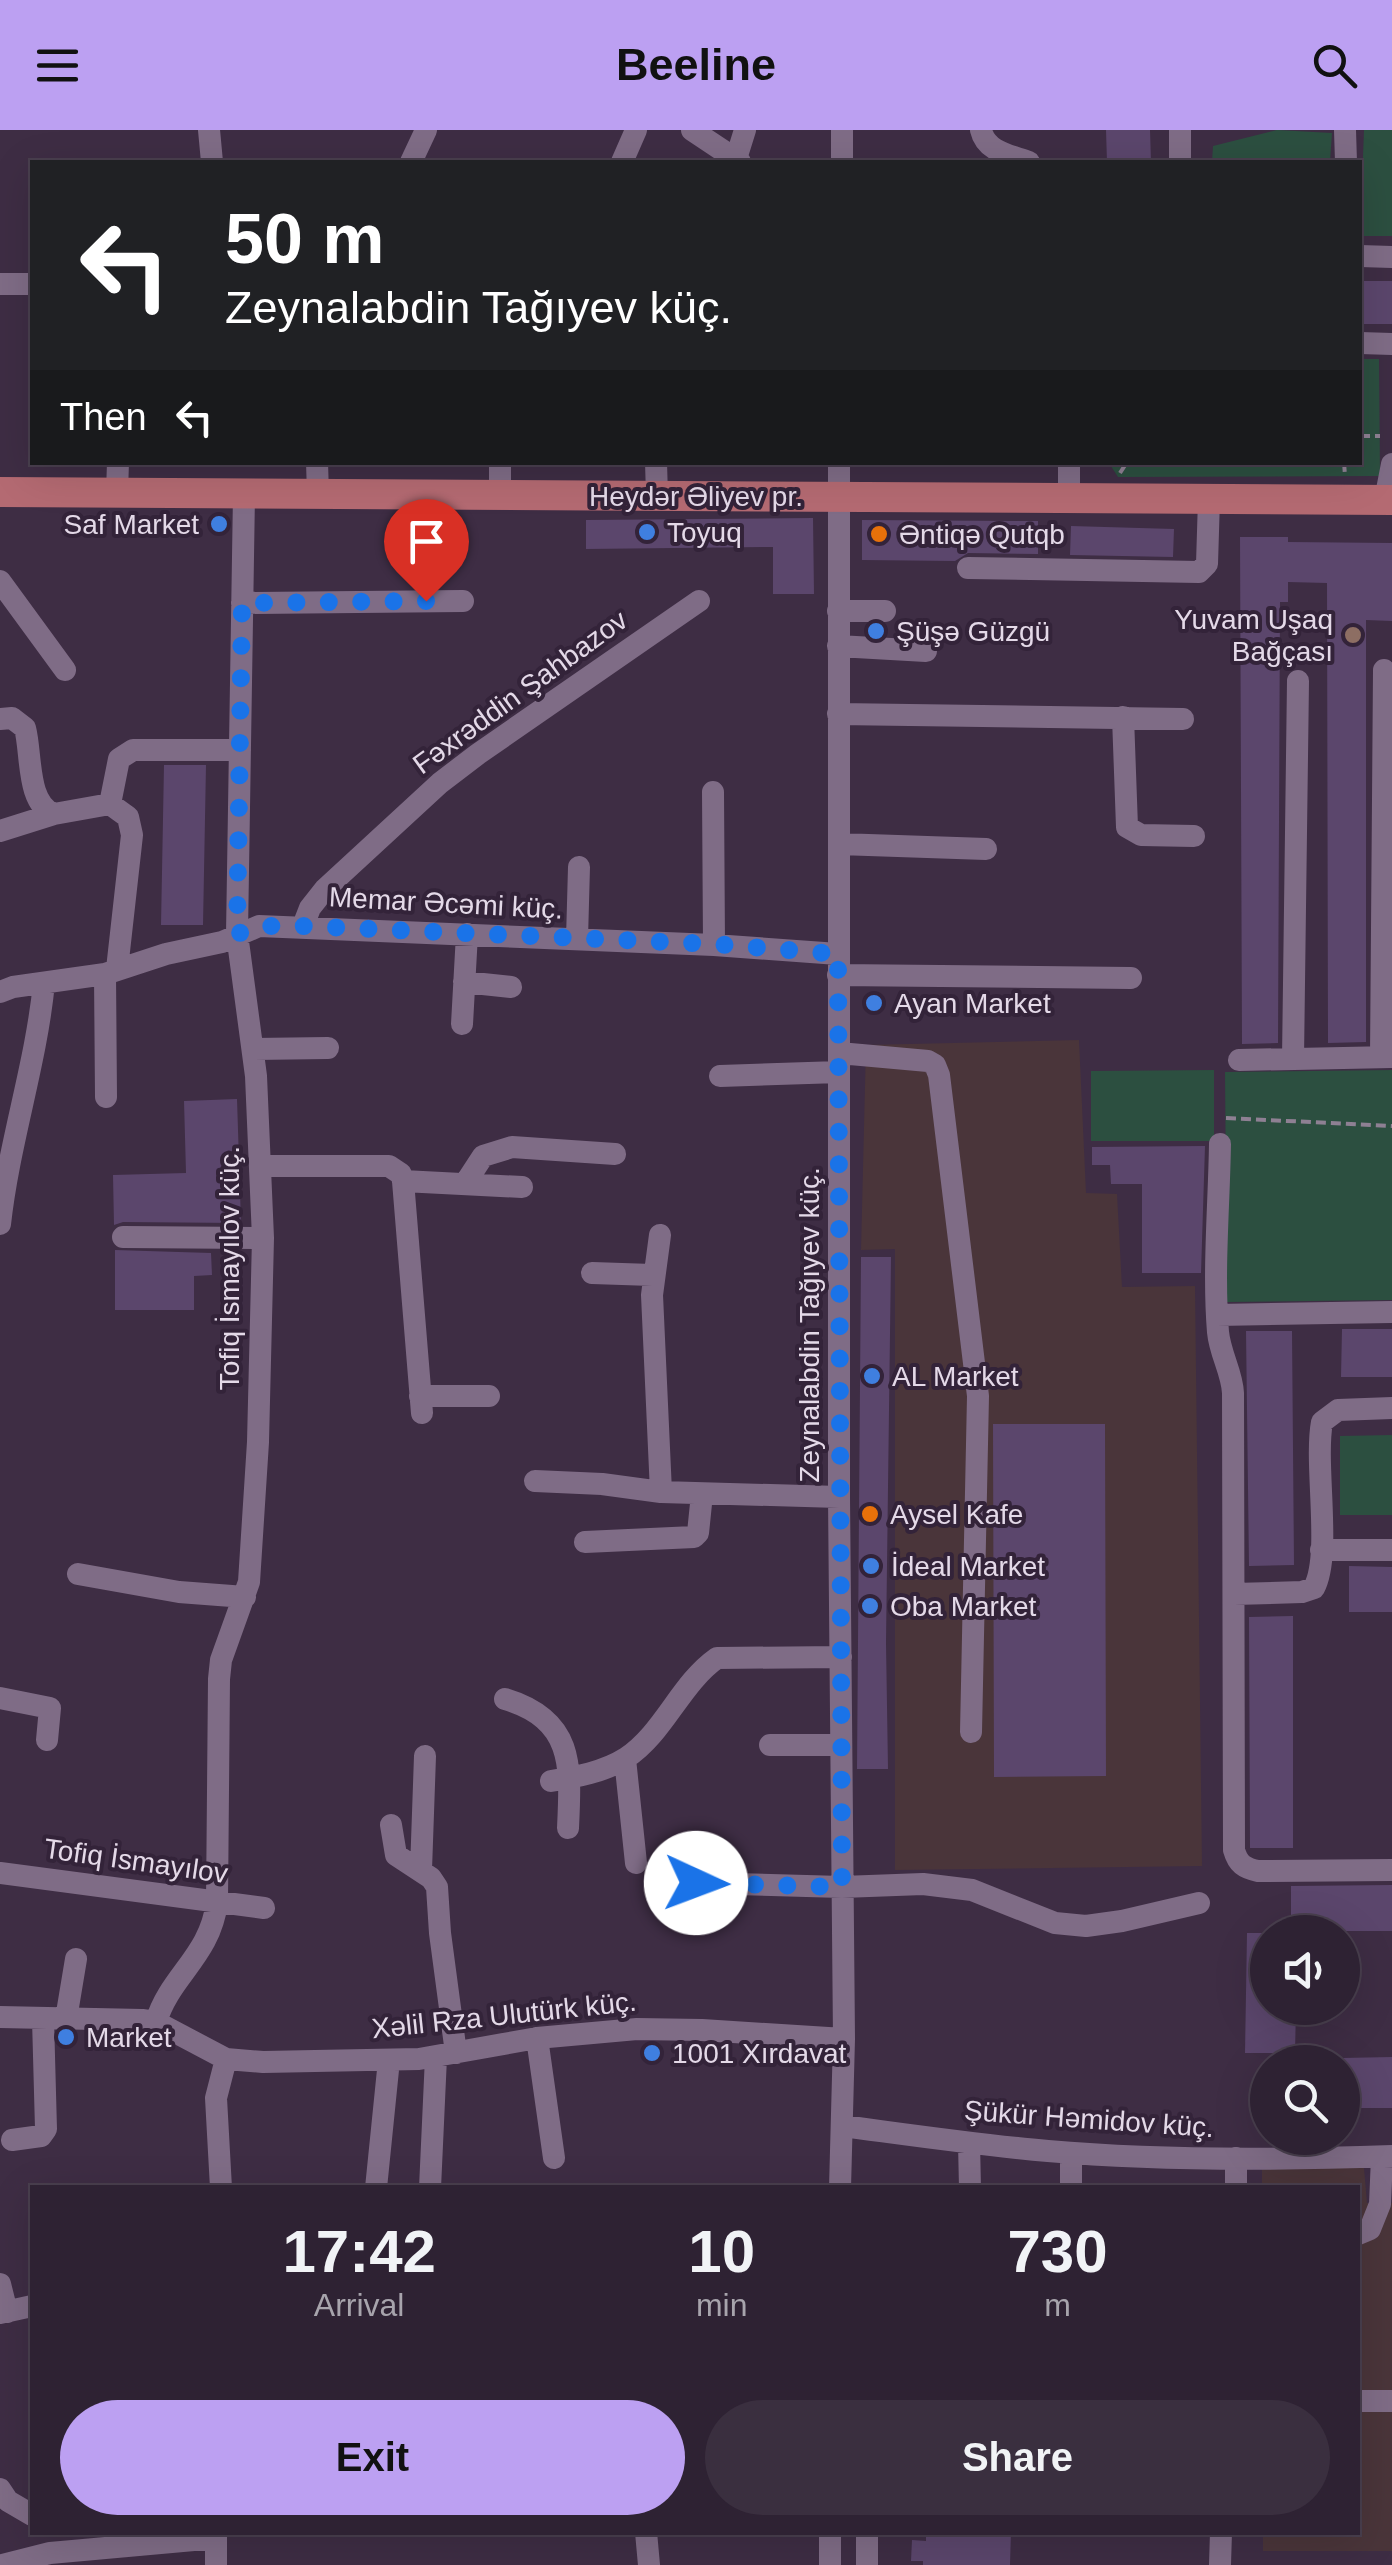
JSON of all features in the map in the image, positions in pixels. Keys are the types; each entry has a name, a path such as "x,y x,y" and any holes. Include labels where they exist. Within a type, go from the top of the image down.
{"main road":[{"name":"Heydər Əliyev pr.","path":"0,492 118,478 244,494 1389,500"}],"street":[{"path":"209,130 212,160"},
{"path":"412,160 426,130"},
{"path":"623,160 636,130"},
{"path":"692,130 734,160"},
{"path":"737,160 744,130"},
{"path":"842,130 842,160"},
{"path":"981,130 984,142 992,148 1025,160"},
{"path":"1180,130 1180,160"},
{"path":"1345,130 1346,160"},
{"path":"1362,256 1392,257"},
{"path":"0,284 30,284"},
{"path":"1362,343 1392,344"},
{"path":"1389,500 1392,464"},
{"path":"317,465 318,494"},
{"path":"500,465 500,495"},
{"path":"656,465 657,496"},
{"name":"Zeynalabdin Tağıyev küç.","path":"839,465 839,1497 844,2039 840,2185"},
{"path":"1069,465 1069,498"},
{"name":"Tofiq İsmayılov küç.","path":"156,2022 168,1994 206,1942 218,1902 219,1679 226,1646 245,1597 258,1442 261,1166 254,1049 237,934 244,494"},
{"path":"968,568 1198,572 1207,564 1209,499"},
{"path":"0,581 64,670"},
{"path":"242,603 463,601"},
{"name":"Fəxrəddin Şahbazov","path":"303,926 310,908 325,889 440,783 699,601"},
{"path":"838,611 885,610"},
{"path":"838,646 926,651"},
{"path":"1239,1060 1386,1057 1384,670"},
{"path":"1293,1059 1298,680"},
{"path":"838,714 1183,719"},
{"path":"1122,717 1127,828 1141,835 1194,836"},
{"path":"0,718 12,718 25,728 37,801 54,814"},
{"path":"110,804 120,759 134,750 240,750"},
{"path":"713,792 714,944"},
{"path":"0,831 54,814 110,804 125,812 132,835 111,972 106,1097"},
{"path":"839,844 986,849"},
{"path":"578,939 579,867"},
{"name":"Memar Əcəmi küç.","path":"0,992 111,972 166,954 202,948 259,926 714,944 838,965 1131,978"},
{"path":"462,1024 467,934"},
{"path":"464,982 511,987"},
{"path":"1,1213 40,1021 44,983"},
{"path":"254,1049 328,1048"},
{"path":"720,1076 839,1063 928,1060 939,1075 978,1396 971,1732"},
{"path":"1220,1144 1218,1316 1220,1348 1233,1393 1234,1850 1238,1862 1258,1871 1392,1870"},
{"path":"466,1182 483,1156 512,1147 616,1154"},
{"path":"261,1166 390,1166 401,1174 421,1404 490,1396"},
{"path":"403,1181 522,1187"},
{"path":"660,1234 652,1275 661,1492"},
{"path":"123,1237 263,1238"},
{"path":"592,1273 652,1275"},
{"path":"1218,1316 1392,1312"},
{"path":"1234,1594 1302,1592 1314,1588 1319,1578 1322,1422 1338,1410 1392,1408"},
{"path":"535,1481 661,1492 839,1497"},
{"path":"585,1542 694,1537 698,1532 702,1494"},
{"path":"1320,1550 1392,1550"},
{"path":"78,1574 178,1592 245,1597"},
{"path":"560,1779 584,1776 625,1759 702,1668 717,1658 841,1657"},
{"path":"0,1698 50,1708 46,1740"},
{"path":"505,1699 526,1706 553,1725 562,1742 560,1779 568,1828"},
{"path":"770,1745 841,1745"},
{"path":"421,1870 425,1756"},
{"path":"625,1759 636,1863"},
{"path":"391,1825 396,1854 438,1887 446,2055 430,2185"},
{"name":"Tofiq İsmayılov","path":"0,1873 264,1908"},
{"path":"696,1883 842,1887 923,1884 972,1890 1055,1923 1086,1926 1199,1902"},
{"path":"12,2140 41,2136 46,2129 54,2019 76,1959"},
{"name":"Xəlil Rza Ulutürk küç.","path":"0,2017 156,2022 226,2059 263,2062 446,2055 537,2038 637,2029 844,2039"},
{"path":"537,2038 554,2158"},
{"path":"221,2185 216,2098 226,2059"},
{"path":"376,2185 389,2060"},
{"name":"Şükür Həmidov küç.","path":"843,2126 1070,2153 1236,2158 1387,2156"},
{"path":"969,2143 970,2185"},
{"path":"1070,2153 1071,2185"},
{"path":"1373,2233 1387,2156"},
{"path":"1236,2158 1236,2185"},
{"path":"0,2284 3,2313 30,2306"},
{"path":"1360,2401 1392,2400"},
{"path":"0,2489 8,2501 30,2514"},
{"path":"2,2565 48,2543 216,2535 216,2565"},
{"path":"646,2535 649,2565"},
{"path":"830,2535 830,2565"},
{"path":"867,2565 868,2535"},
{"path":"1220,2565 1221,2535"}],"path":[{"path":"1362,436 1380,436"},
{"path":"1118,478 1124,465"},
{"path":"1344,465 1345,476"},
{"path":"1226,1118 1392,1126"}],"shaded area":[{"path":"1079,1040 1086,1193 1117,1194 1122,1287 1195,1286 1202,1866 895,1870 895,1249 861,1250 866,1045"},
{"path":"1262,2168 1364,2168 1367,2203 1392,2203 1392,2551 1263,2551 1263,2535 1360,2535 1360,2185 1262,2185"}],"green space":[{"path":"1277,130 1332,133 1330,160 1212,160 1213,146"},
{"path":"1364,130 1392,130 1392,236 1362,236"},
{"path":"1362,359 1379,359 1380,476 1118,477 1110,465 1362,465"},
{"path":"1214,1070 1214,1141 1091,1141 1091,1071"},
{"path":"1392,1070 1392,1300 1227,1302 1225,1072"},
{"path":"1392,1435 1392,1515 1340,1515 1340,1436"}],"building":[{"path":"1106,130 1150,130 1151,160 1107,160"},
{"path":"1362,281 1392,281 1392,324 1362,324"},
{"path":"813,518 814,594 773,594 773,547 586,549 586,520"},
{"path":"862,520 1038,521 1038,554 968,553 955,561 862,560"},
{"path":"1071,526 1174,529 1173,557 1070,555"},
{"path":"1240,537 1288,537 1288,542 1392,543 1392,621 1366,620 1366,1042 1328,1043 1327,583 1288,582 1288,602 1280,602 1278,1043 1242,1044"},
{"path":"164,765 206,765 203,925 161,925"},
{"path":"237,1099 241,1223 114,1225 113,1175 186,1173 184,1101"},
{"path":"1205,1146 1201,1273 1142,1273 1142,1184 1111,1184 1110,1165 1092,1165 1092,1147"},
{"path":"115,1250 211,1253 212,1275 194,1276 194,1310 115,1310"},
{"path":"861,1257 891,1257 888,1769 857,1769"},
{"path":"1342,1329 1392,1329 1392,1377 1341,1377"},
{"path":"1246,1331 1292,1331 1294,1565 1249,1566"},
{"path":"993,1424 1105,1424 1106,1776 994,1777"},
{"path":"1349,1566 1392,1567 1392,1612 1349,1612"},
{"path":"1293,1616 1293,1848 1250,1848 1249,1617"},
{"path":"1392,1885 1392,1931 1360,1931 1360,1915 1291,1915 1291,1886"},
{"path":"1250,1933 1250,2025 1296,2025 1295,2045 1250,2045 1250,2053 1245,2053"},
{"path":"1392,2057 1392,2108 1360,2108 1360,2058"},
{"path":"926,2535 1011,2535 1010,2565 923,2565 923,2561 911,2561 912,2540 926,2541"}],"place":[{"name":"Saf Market","path":"219,524"},
{"name":"Toyuq","path":"647,532"},
{"name":"Əntiqə Qutqb","path":"879,534"},
{"name":"Şüşə Güzgü","path":"876,631"},
{"name":"Yuvam Uşaq Bağçası","path":"1353,635"},
{"name":"Ayan Market","path":"874,1003"},
{"name":"AL Market","path":"872,1376"},
{"name":"Aysel Kafe","path":"870,1514"},
{"name":"İdeal Market","path":"871,1566"},
{"name":"Oba Market","path":"870,1606"},
{"name":"Market","path":"66,2037"},
{"name":"1001 Xırdavat","path":"652,2053"}],"route":[{"path":"426,601 242,603 237,934 259,926 303,926 714,944 838,954 842,1887 696,1883"}]}
